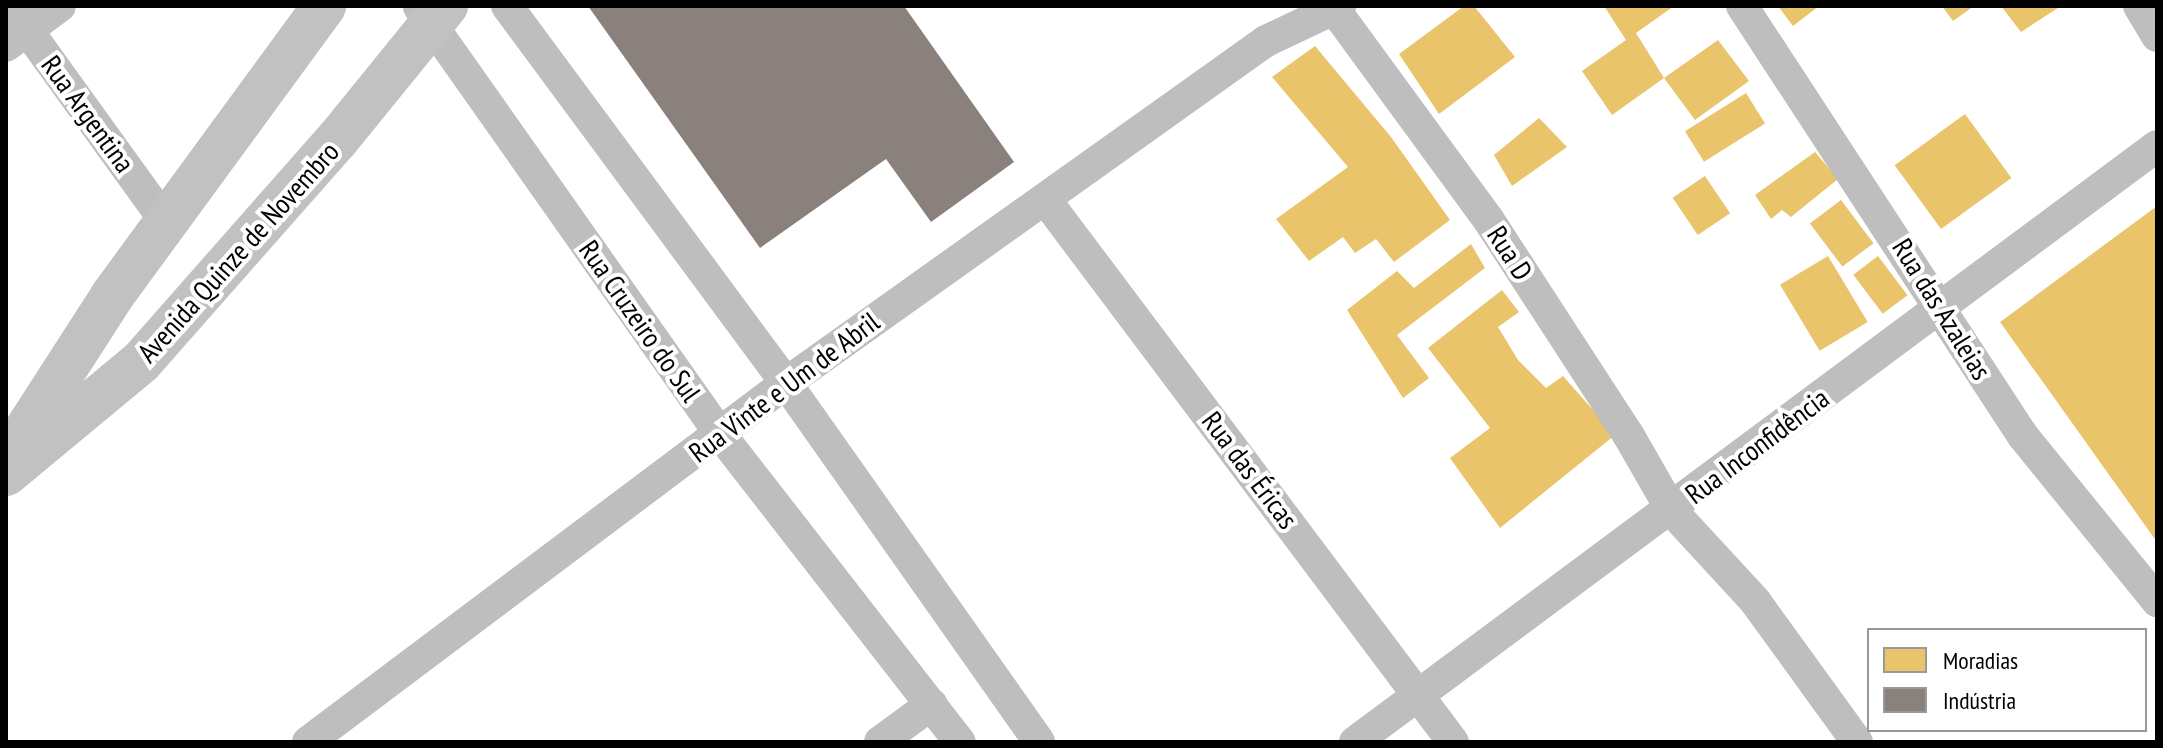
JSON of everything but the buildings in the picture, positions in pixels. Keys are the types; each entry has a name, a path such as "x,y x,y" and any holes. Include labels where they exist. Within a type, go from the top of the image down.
{"main road":[{"path":"6,461 166,222 324,6"},
{"name":"Avenida Quinze de Novembro","path":"6,474 141,362 432,13"}],"street":[{"path":"15,28 60,6"},
{"path":"507,6 786,383 1039,742"},
{"name":"Rua Vinte e Um de Abril","path":"1266,41 1291,6"},
{"name":"Rua das Azaleias","path":"1742,6 2023,436 2157,601"},
{"path":"2139,6 2157,36"},
{"name":"Rua Vinte e Um de Abril","path":"308,742 786,383 1266,41 1336,7"},
{"name":"Rua D","path":"1336,7 1488,219 1613,410 1672,511 1755,601 1857,742"},
{"name":"Rua Cruzeiro do Sul","path":"432,13 720,434 960,742"},
{"name":"Rua Argentina","path":"15,28 166,222"},
{"name":"Rua Inconfidência","path":"1355,742 1672,511 2157,146"},
{"name":"Rua das Éricas","path":"1045,199 1453,742"},
{"path":"880,742 932,704"}]}
